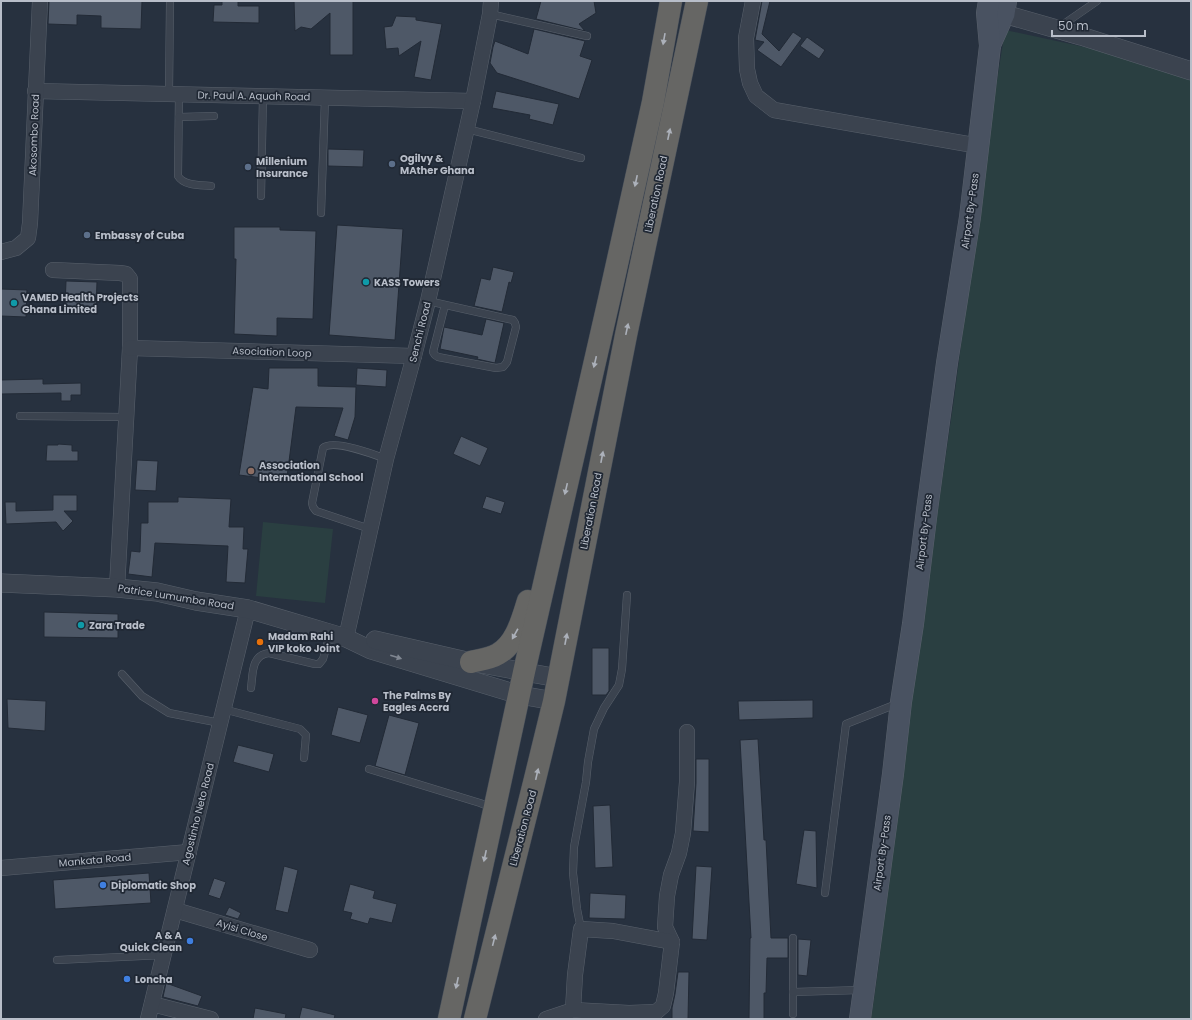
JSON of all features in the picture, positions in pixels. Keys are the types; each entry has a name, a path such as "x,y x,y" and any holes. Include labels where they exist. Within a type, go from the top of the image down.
{"highway":[{"path":"506,890 500,856 500,842 526,730 524,672 608,308 651,110 671,1"},
{"name":"Liberation Road","path":"475,1019 554,701 625,342 697,1"},
{"path":"470,662 482,660 498,654 506,648 514,638 522,622 532,588 549,562"},
{"path":"449,1019 495,808 524,696"}],"main road":[{"name":"Airport By-Pass","path":"860,1019 943,394 970,217 996,7"}],"street":[{"name":"Akosombo Road","path":"1,252 16,248 28,238 30,223 40,1"},
{"path":"753,1 746,38 747,69 750,83 756,96 774,110 979,146"},
{"path":"996,7 1056,29 1191,71"},
{"name":"Senchi Road","path":"338,636 370,529 386,459 428,300 473,101 490,8"},
{"name":"Dr. Paul A. Aquah Road","path":"35,91 473,101"},
{"path":"53,270 126,274 130,279 130,348 117,588"},
{"name":"Asociation Loop","path":"130,348 414,356"},
{"name":"Patrice Lumumba Road","path":"1,583 117,588 157,592 196,601 248,609 338,636 371,650 524,696 554,701"},
{"name":"Agostinho Neto Road","path":"148,1019 248,609"},
{"name":"Patrice Lumumba Road","path":"338,636 376,640 470,662 558,678"},
{"path":"546,1019 573,1010 656,1012 663,1006 672,942 665,927 667,896 671,875 679,853 683,833 687,782 686,732"},
{"name":"Mankata Road","path":"1,868 189,852"},
{"name":"Ayisi Close","path":"175,910 310,950"},
{"path":"573,1010 575,975 581,929 613,931 672,942"},
{"path":"152,1004 211,1019"}],"lane":[{"path":"170,1 174,94 179,117 178,176 180,180 185,182 211,186"},
{"path":"1056,29 1097,1"},
{"path":"490,8 587,36"},
{"path":"261,196 263,96"},
{"path":"321,213 325,98"},
{"path":"179,117 214,116"},
{"path":"467,129 581,158"},
{"path":"428,300 513,320 516,327 507,362 503,367 496,368 438,357 435,355 433,352 445,305"},
{"path":"20,416 126,417"},
{"path":"370,529 316,511 313,507 312,503 323,448 331,444 361,450 386,459"},
{"path":"581,929 577,909 574,873 574,847 594,729 604,708 619,685 622,669 627,595"},
{"path":"251,688 256,660 262,654 269,653 319,664 338,636"},
{"path":"122,674 142,696 169,713 222,716 300,729 306,735 304,758"},
{"path":"825,893 846,724 901,702"},
{"path":"369,769 495,808"},
{"path":"793,938 793,1014"},
{"path":"57,960 164,955"},
{"path":"793,992 863,990"}],"green space":[{"path":"1005,30 1191,70 1191,1019 871,1019 879,963 898,782 954,399 988,138"},
{"path":"263,522 333,529 325,603 256,596"}],"building":[{"path":"49,1 142,1 141,29 101,28 101,16 77,15 77,25 48,24"},
{"path":"222,1 238,1 238,6 259,6 259,23 213,22 214,5 222,5"},
{"path":"294,1 353,1 353,55 330,55 330,13 311,29 301,27 295,31"},
{"path":"541,1 594,1 596,13 579,24 585,31 536,19"},
{"path":"762,1 770,1 762,34 779,51 793,32 802,38 781,67 757,50 764,42 755,40"},
{"path":"396,16 416,17 416,20 442,24 431,80 414,77 421,41 399,56 398,48 386,49 384,27 392,26"},
{"path":"534,29 585,41 580,56 592,60 579,99 497,73 490,63 495,41 528,54"},
{"path":"807,37 825,50 819,59 800,46"},
{"path":"496,91 559,104 553,125 529,119 530,115 492,108"},
{"path":"328,149 364,150 363,167 328,166"},
{"name":"KASS Towers","path":"337,225 403,229 395,340 329,335"},
{"path":"234,227 280,227 280,230 316,231 313,319 277,318 277,336 234,334 236,259 234,259"},
{"path":"493,267 514,272 511,283 509,282 502,312 474,306 481,278 490,280"},
{"path":"66,281 97,282 96,308 65,307"},
{"name":"VAMED Health Projects Ghana Limited","path":"1,289 27,290 26,317 1,316"},
{"path":"486,319 504,323 495,363 477,359 478,357 440,349 444,327 482,335"},
{"path":"269,368 318,368 318,386 356,387 355,417 348,440 334,436 343,408 296,407 287,477 264,474 263,478 239,475 253,387 268,389"},
{"path":"357,368 387,370 386,387 356,385"},
{"path":"43,379 43,384 81,383 81,395 71,395 71,401 61,401 61,393 1,394 1,380"},
{"path":"461,436 488,448 480,466 453,454"},
{"path":"47,445 72,445 72,451 78,451 78,461 46,461"},
{"path":"137,460 158,461 156,491 135,490"},
{"path":"53,495 77,495 77,511 64,511 73,521 63,531 56,522 6,524 5,502 16,502 16,511 53,510"},
{"path":"486,496 505,502 501,514 482,508"},
{"path":"178,497 231,499 229,527 244,527 243,549 248,549 245,583 226,582 228,546 155,543 152,577 128,574 131,551 140,552 141,523 148,523 148,502 178,502"},
{"name":"Zara Trade","path":"44,612 118,614 118,638 44,637"},
{"path":"592,648 609,648 609,691 606,695 592,695"},
{"path":"7,699 46,701 45,731 8,728"},
{"path":"813,700 813,718 739,720 738,701"},
{"path":"338,707 368,715 360,743 331,735"},
{"path":"389,715 419,723 405,775 375,766"},
{"path":"758,739 764,840 766,840 771,938 788,938 788,958 767,958 766,993 764,993 764,1019 749,1019 751,938 740,740"},
{"path":"238,745 274,754 269,772 233,762"},
{"path":"696,759 709,759 709,832 693,831"},
{"path":"610,805 613,867 595,868 593,806"},
{"path":"804,830 816,831 817,888 796,884"},
{"path":"284,866 298,870 288,913 275,910"},
{"path":"696,866 712,867 707,940 692,939"},
{"path":"149,873 151,903 55,909 53,880"},
{"path":"214,878 226,882 220,899 208,895"},
{"path":"350,884 375,891 373,898 397,904 392,923 370,918 368,924 350,919 352,913 343,911"},
{"path":"590,893 626,895 625,919 589,918"},
{"path":"229,907 241,913 238,919 225,915"},
{"path":"798,939 811,940 807,976 798,975"},
{"path":"678,972 689,972 688,1019 672,1019 672,1008"},
{"path":"166,983 202,996 198,1006 163,997"},
{"path":"302,1007 335,1015 334,1019 299,1019"},
{"path":"255,1008 286,1014 285,1019 253,1019"}],"place":[{"name":"Ogilvy & MAther Ghana","path":"392,164"},
{"name":"Millenium Insurance","path":"248,167"},
{"name":"Embassy of Cuba","path":"87,235"},
{"name":"KASS Towers","path":"366,282"},
{"name":"VAMED Health Projects Ghana Limited","path":"14,303"},
{"name":"Association International School","path":"251,471"},
{"name":"Zara Trade","path":"81,625"},
{"name":"Madam Rahi VIP koko Joint","path":"260,642"},
{"name":"The Palms By Eagles Accra","path":"375,701"},
{"name":"Diplomatic Shop","path":"103,885"},
{"name":"A & A Quick Clean","path":"190,941"},
{"name":"Loncha","path":"127,979"}]}
